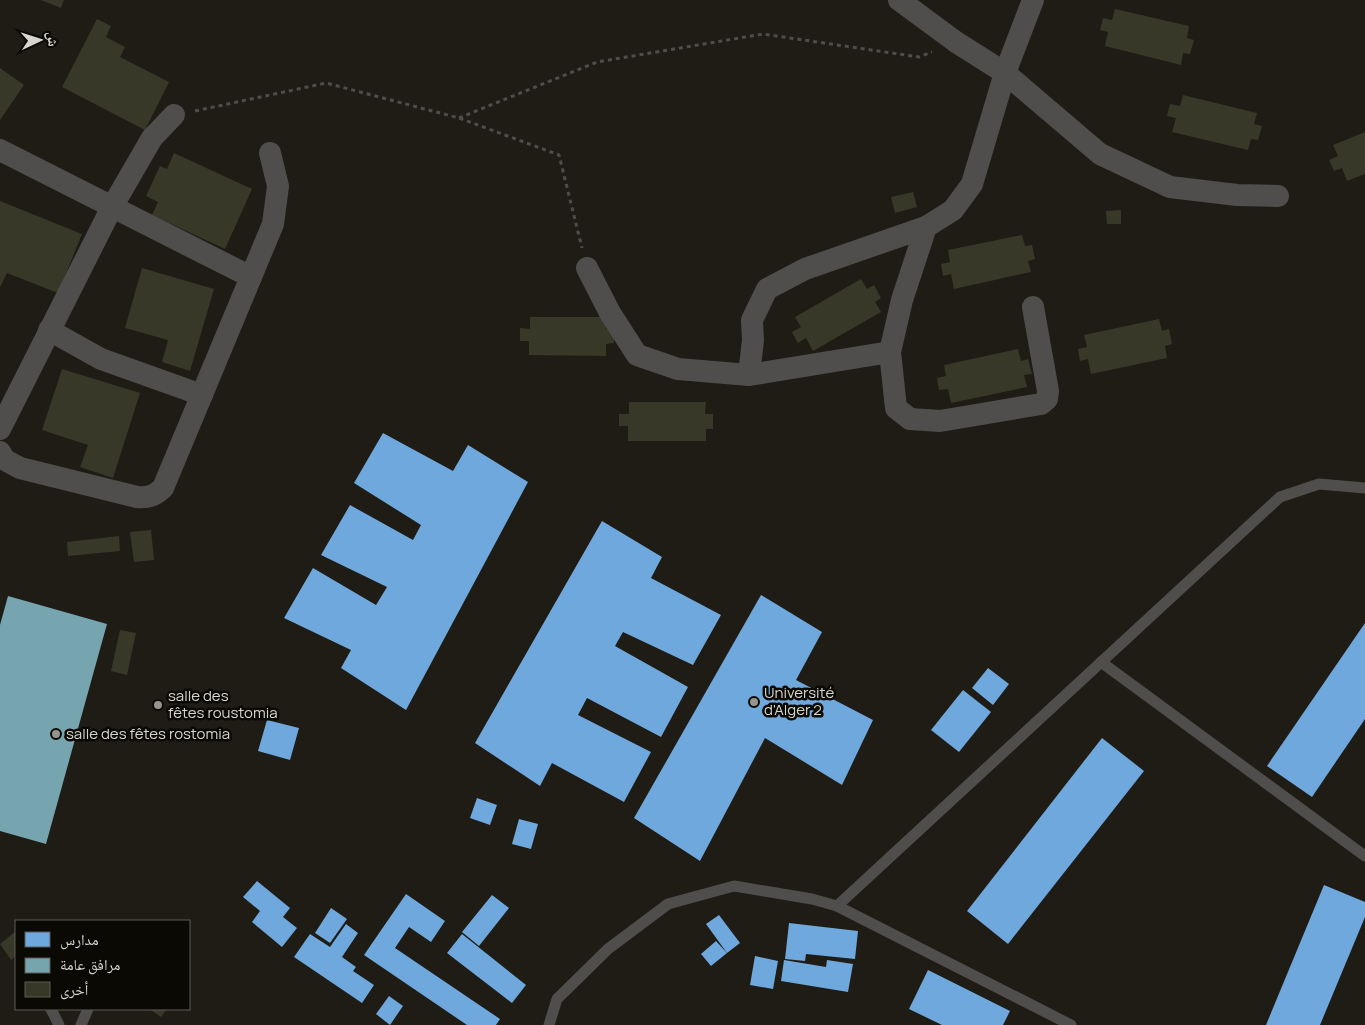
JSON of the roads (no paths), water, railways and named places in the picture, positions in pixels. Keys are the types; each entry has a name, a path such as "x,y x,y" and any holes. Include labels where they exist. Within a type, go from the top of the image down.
{"street":[{"path":"899,0 956,42 1005,73 1100,154 1170,186 1237,195 1278,196"},
{"path":"749,375 753,340 752,320 767,289 806,269 926,226 953,210 972,184 1005,73 1033,0"},
{"path":"0,429 112,207 152,138 174,115"},
{"path":"0,150 251,277"},
{"path":"0,452 5,460 20,468 146,498 156,494 162,488 273,224 277,205 276,178 270,153"},
{"path":"926,226 902,300 890,352 896,408 910,419 940,421 1041,404 1047,399 1048,391 1033,307"},
{"path":"587,268 610,313 637,355 678,370 749,375 890,352"},
{"path":"49,330 107,362 202,395"}],"lane":[{"path":"837,906 1280,497 1320,484 1365,488"},
{"path":"1101,662 1365,856"},
{"path":"549,1025 557,999 608,949 668,904 734,886 812,899 837,906 1071,1025"},
{"path":"51,1010 59,1025"},
{"path":"81,1025 88,1010"}],"place":[{"name":"Université d'Alger 2","path":"754,702"},
{"name":"salle des fêtes roustomia","path":"158,705"},
{"name":"salle des fêtes rostomia","path":"56,734"}]}
